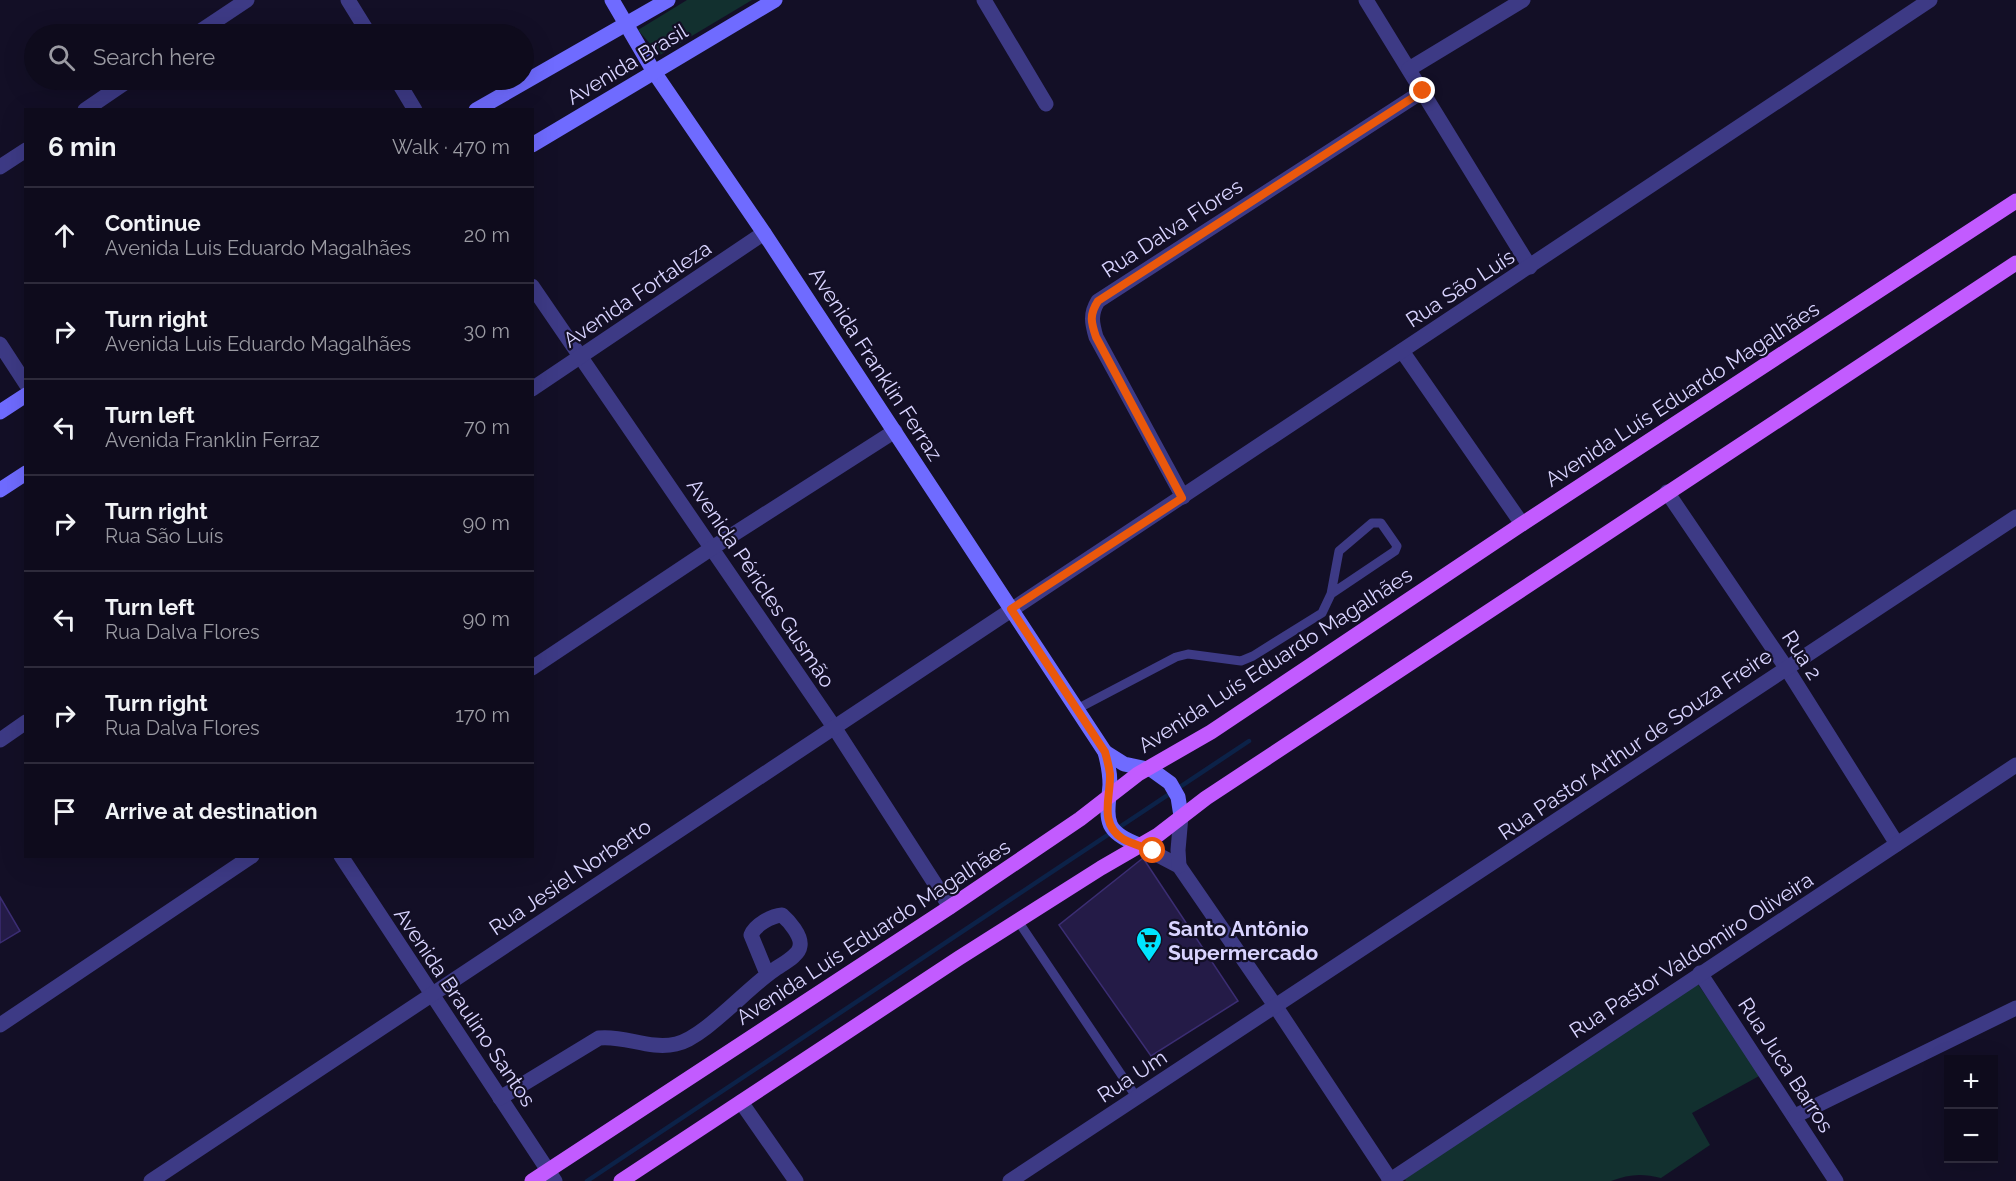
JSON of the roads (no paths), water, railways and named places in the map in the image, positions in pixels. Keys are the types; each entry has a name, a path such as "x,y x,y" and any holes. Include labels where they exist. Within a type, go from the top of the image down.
{"main road":[{"name":"Avenida Luís Eduardo Magalhães","path":"532,1181 552,1177 950,908 1107,798 1153,772 1522,524 2016,201"},
{"path":"621,1181 1018,921 1132,842 1158,834 1181,811 1206,798 2016,263"}],"street":[{"path":"211,24 247,0"},
{"path":"348,0 363,24"},
{"name":"Avenida Franklin Ferraz","path":"612,0 654,72 764,233 1105,752"},
{"name":"Avenida Brasil","path":"534,77 668,0"},
{"name":"Avenida Brasil","path":"534,144 775,0"},
{"path":"984,0 1046,105"},
{"path":"1366,0 1530,267"},
{"path":"1409,69 1523,0"},
{"name":"Rua São Luís","path":"1011,609 1182,498 1930,0"},
{"path":"88,108 114,90"},
{"path":"403,90 414,108"},
{"name":"Avenida Brasil","path":"480,108 512,90"},
{"name":"Rua Dalva Flores","path":"1182,498 1096,337 1092,323 1092,310 1098,301 1423,91"},
{"path":"0,167 24,151"},
{"name":"Avenida Fortaleza","path":"534,388 764,233"},
{"name":"Avenida Péricles Gusmão","path":"534,289 834,727 950,908"},
{"path":"0,344 24,381"},
{"path":"1402,351 1522,524"},
{"path":"0,412 24,396"},
{"path":"534,668 712,548 895,431"},
{"path":"0,490 24,474"},
{"name":"Rua 2","path":"1667,492 1786,669 1898,844"},
{"name":"Rua Pastor Arthur de Souza Freire","path":"1276,1007 2016,517"},
{"name":"Rua Jesiel Norberto","path":"151,1181 1011,609"},
{"path":"0,740 24,723"},
{"path":"1105,752 1124,764 1153,772 1174,788 1181,811 1178,842 1179,866"},
{"path":"1105,752 1110,773 1106,814 1111,826 1117,834 1179,866 1276,1007 1390,1181"},
{"name":"Rua Pastor Valdomiro Oliveira","path":"1390,1181 2016,765"},
{"path":"0,1025 249,858"},
{"name":"Avenida Braulino Santos","path":"342,858 552,1177"},
{"name":"Rua Juca Barros","path":"1700,973 1836,1181"},
{"path":"500,1098 599,1038 615,1036 658,1046 677,1044 694,1037 767,974"},
{"name":"Rua Um","path":"1010,1181 1276,1007"},
{"path":"1795,1116 2016,1008"},
{"path":"741,1102 796,1181"}],"lane":[{"path":"1077,709 1176,657 1188,654 1241,661 1253,656 1322,613 1331,594 1339,551 1372,523 1381,523 1397,546 1395,551 1331,594"},
{"path":"1018,921 1137,1098"}],"waterway":[{"path":"587,1181 1249,741"}],"place":[{"name":"Santo Antônio Supermercado","path":"1149,963"}]}
